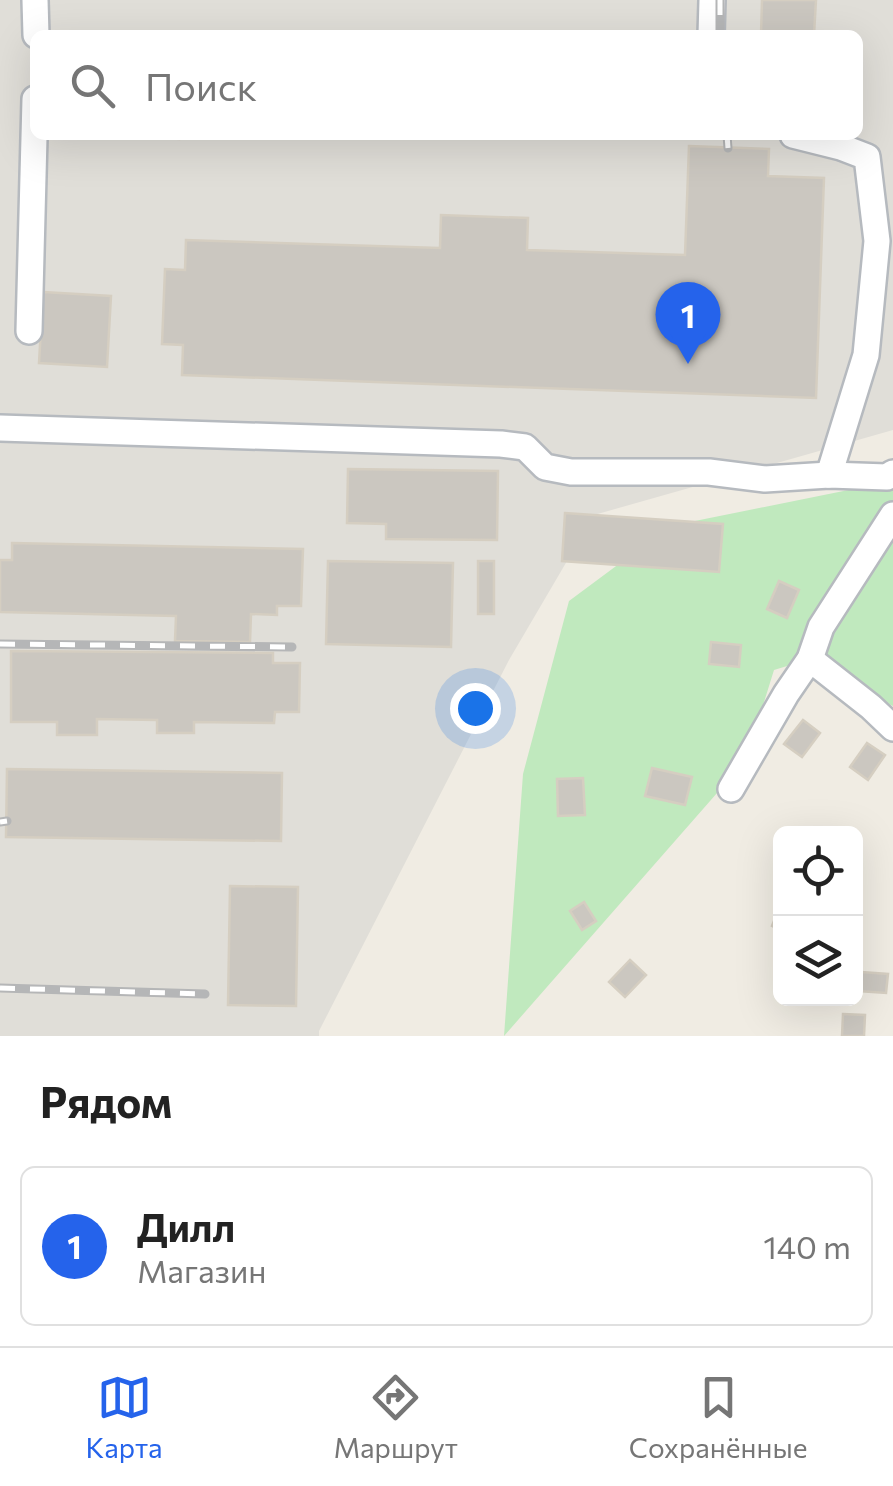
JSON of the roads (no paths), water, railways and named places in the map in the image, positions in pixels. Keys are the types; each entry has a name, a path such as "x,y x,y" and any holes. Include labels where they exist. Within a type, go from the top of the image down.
{"street":[{"path":"35,0 36,30"},
{"path":"711,30 712,0"},
{"path":"29,332 34,140"},
{"path":"812,140 867,157 877,240 866,355 829,474"},
{"path":"0,428 501,444 525,447 545,467 570,472 709,472 765,479 893,474"},
{"path":"731,789 810,659 821,628 893,515"},
{"path":"810,659 893,728"}],"railway":[{"path":"720,0 720,30"},
{"path":"727,140 728,148"},
{"path":"0,644 292,647"},
{"path":"0,822 7,821"},
{"path":"0,988 205,994"}],"place":[{"name":"Дилл","path":"688,364"}]}
